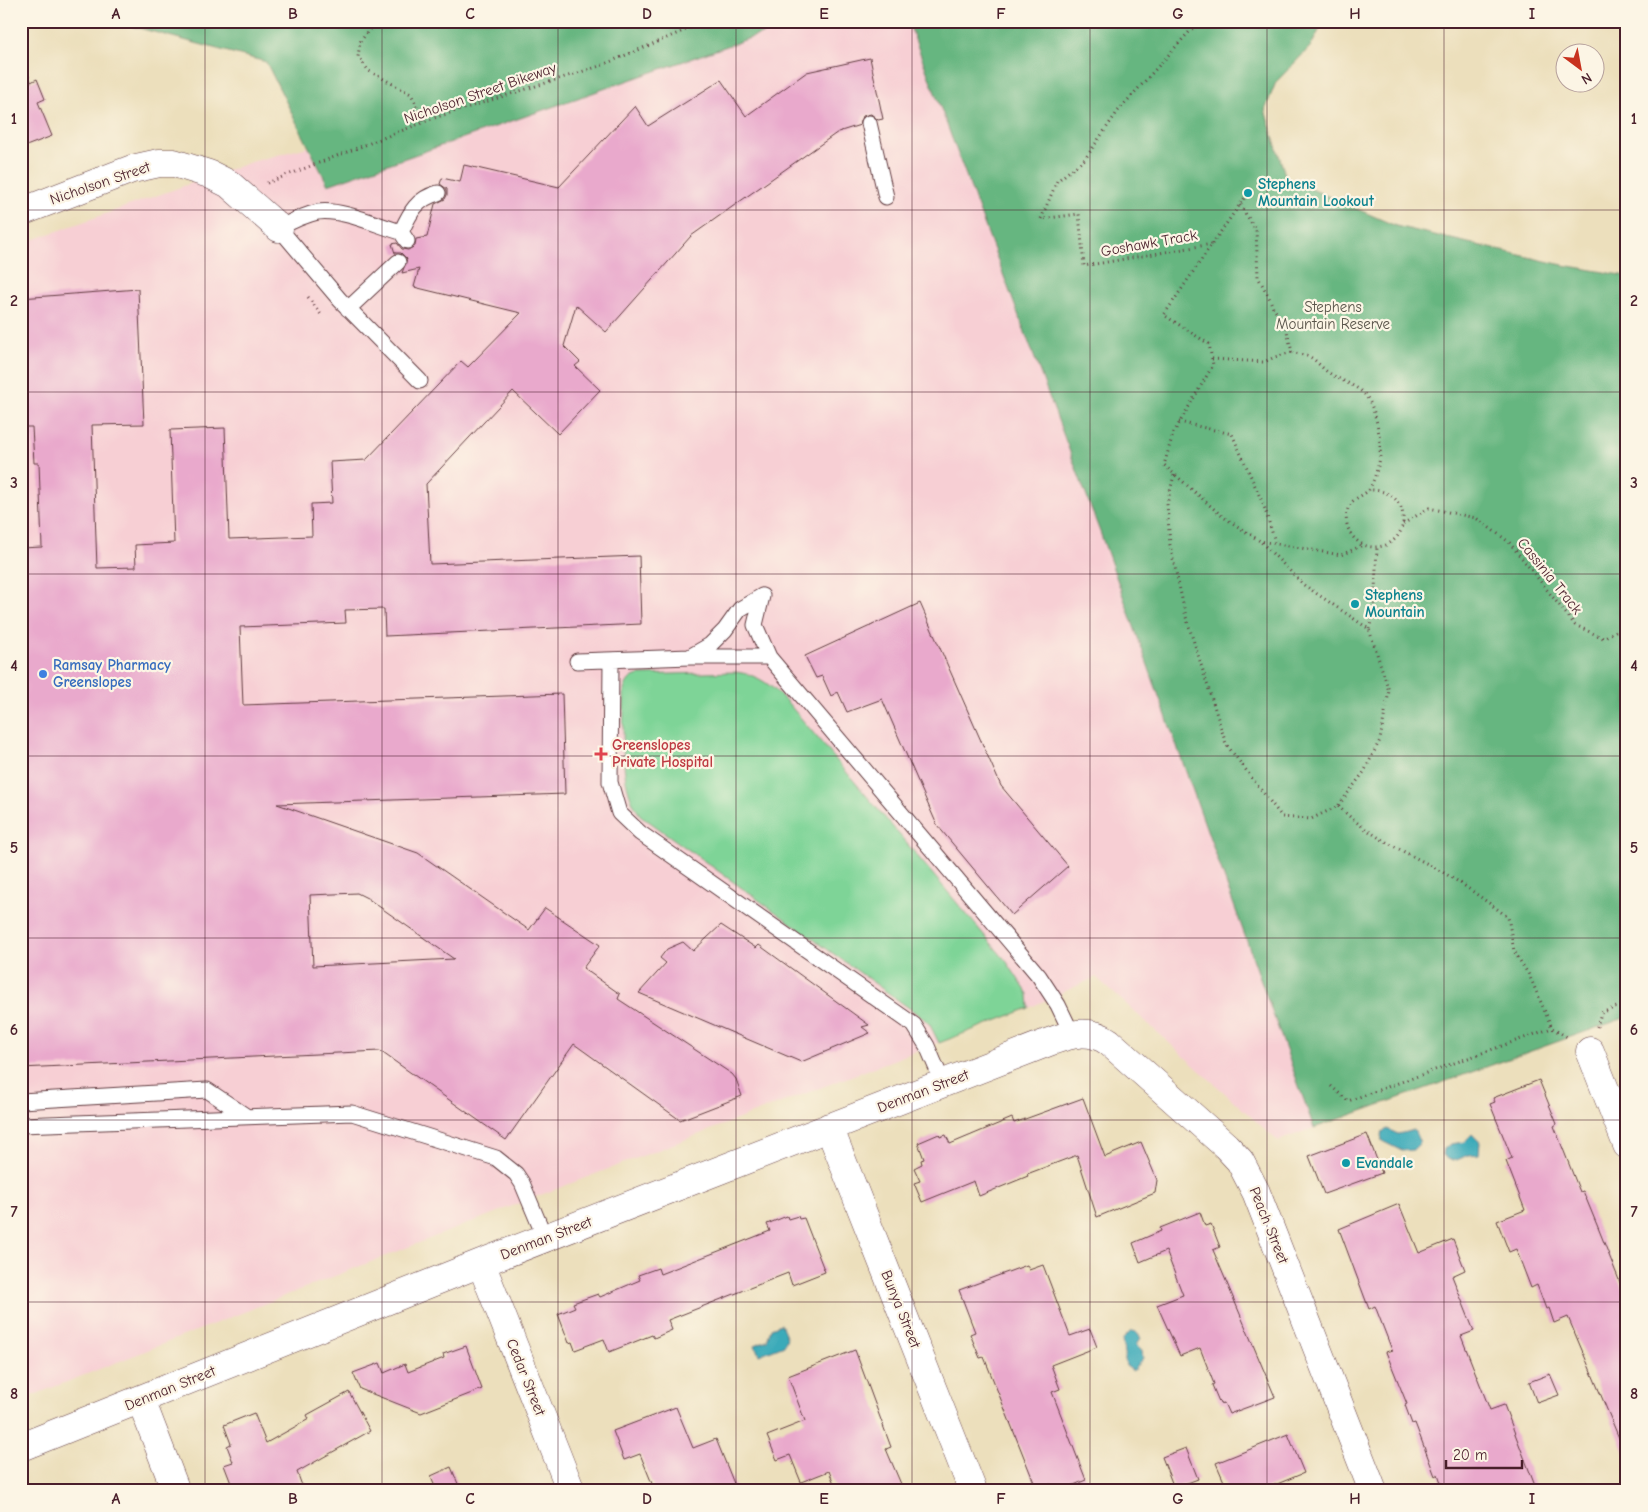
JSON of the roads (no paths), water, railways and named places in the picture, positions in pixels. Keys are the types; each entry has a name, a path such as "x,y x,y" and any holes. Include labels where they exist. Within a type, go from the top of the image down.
{"street":[{"name":"Nicholson Street","path":"21,212 132,168 159,163 174,163 209,174 229,184 279,228"},
{"name":"Denman Street","path":"21,1447 481,1263 1072,1034"},
{"name":"Peach Street","path":"1072,1034 1093,1034 1109,1042 1226,1146 1240,1161 1256,1192 1373,1491"},
{"path":"1585,1038 1627,1146"},
{"name":"Bunya Street","path":"830,1127 973,1491"},
{"name":"Cedar Street","path":"481,1263 571,1491"},
{"path":"141,1400 176,1491"}],"lane":[{"path":"869,123 886,197"},
{"path":"420,381 348,309 279,228 296,218 320,212 340,214 404,236 412,208 425,197 438,193"},
{"path":"348,309 398,262"},
{"path":"690,657 710,645 725,630 740,609 762,596 755,625 768,658 1039,976 1058,1005 1072,1034"},
{"path":"577,661 690,657 768,658"},
{"path":"610,660 610,782 619,813 640,833 914,1025 927,1046 943,1083"},
{"path":"21,1100 207,1090 246,1116"},
{"path":"21,1125 352,1113 486,1153 496,1158 516,1174 545,1238"}],"water":[{"path":"1387,1129 1398,1134 1414,1130 1420,1143 1413,1150 1402,1151 1382,1141 1381,1134"},
{"path":"1472,1134 1480,1142 1479,1154 1454,1160 1449,1160 1443,1155 1444,1149 1450,1144 1465,1142"},
{"path":"781,1324 787,1338 784,1345 759,1355 755,1345 767,1340 771,1328"},
{"path":"1131,1331 1136,1332 1141,1338 1136,1345 1142,1351 1143,1358 1133,1371 1126,1366 1122,1340"}],"place":[{"name":"Stephens Mountain Lookout","path":"1248,193"},
{"name":"Stephens Mountain","path":"1355,604"},
{"name":"Ramsay Pharmacy Greenslopes","path":"43,674"},
{"name":"Greenslopes Private Hospital","path":"601,754"},
{"name":"Evandale","path":"1346,1163"}],"park label":[{"name":"Stephens Mountain Reserve","path":"1333,316"}]}
